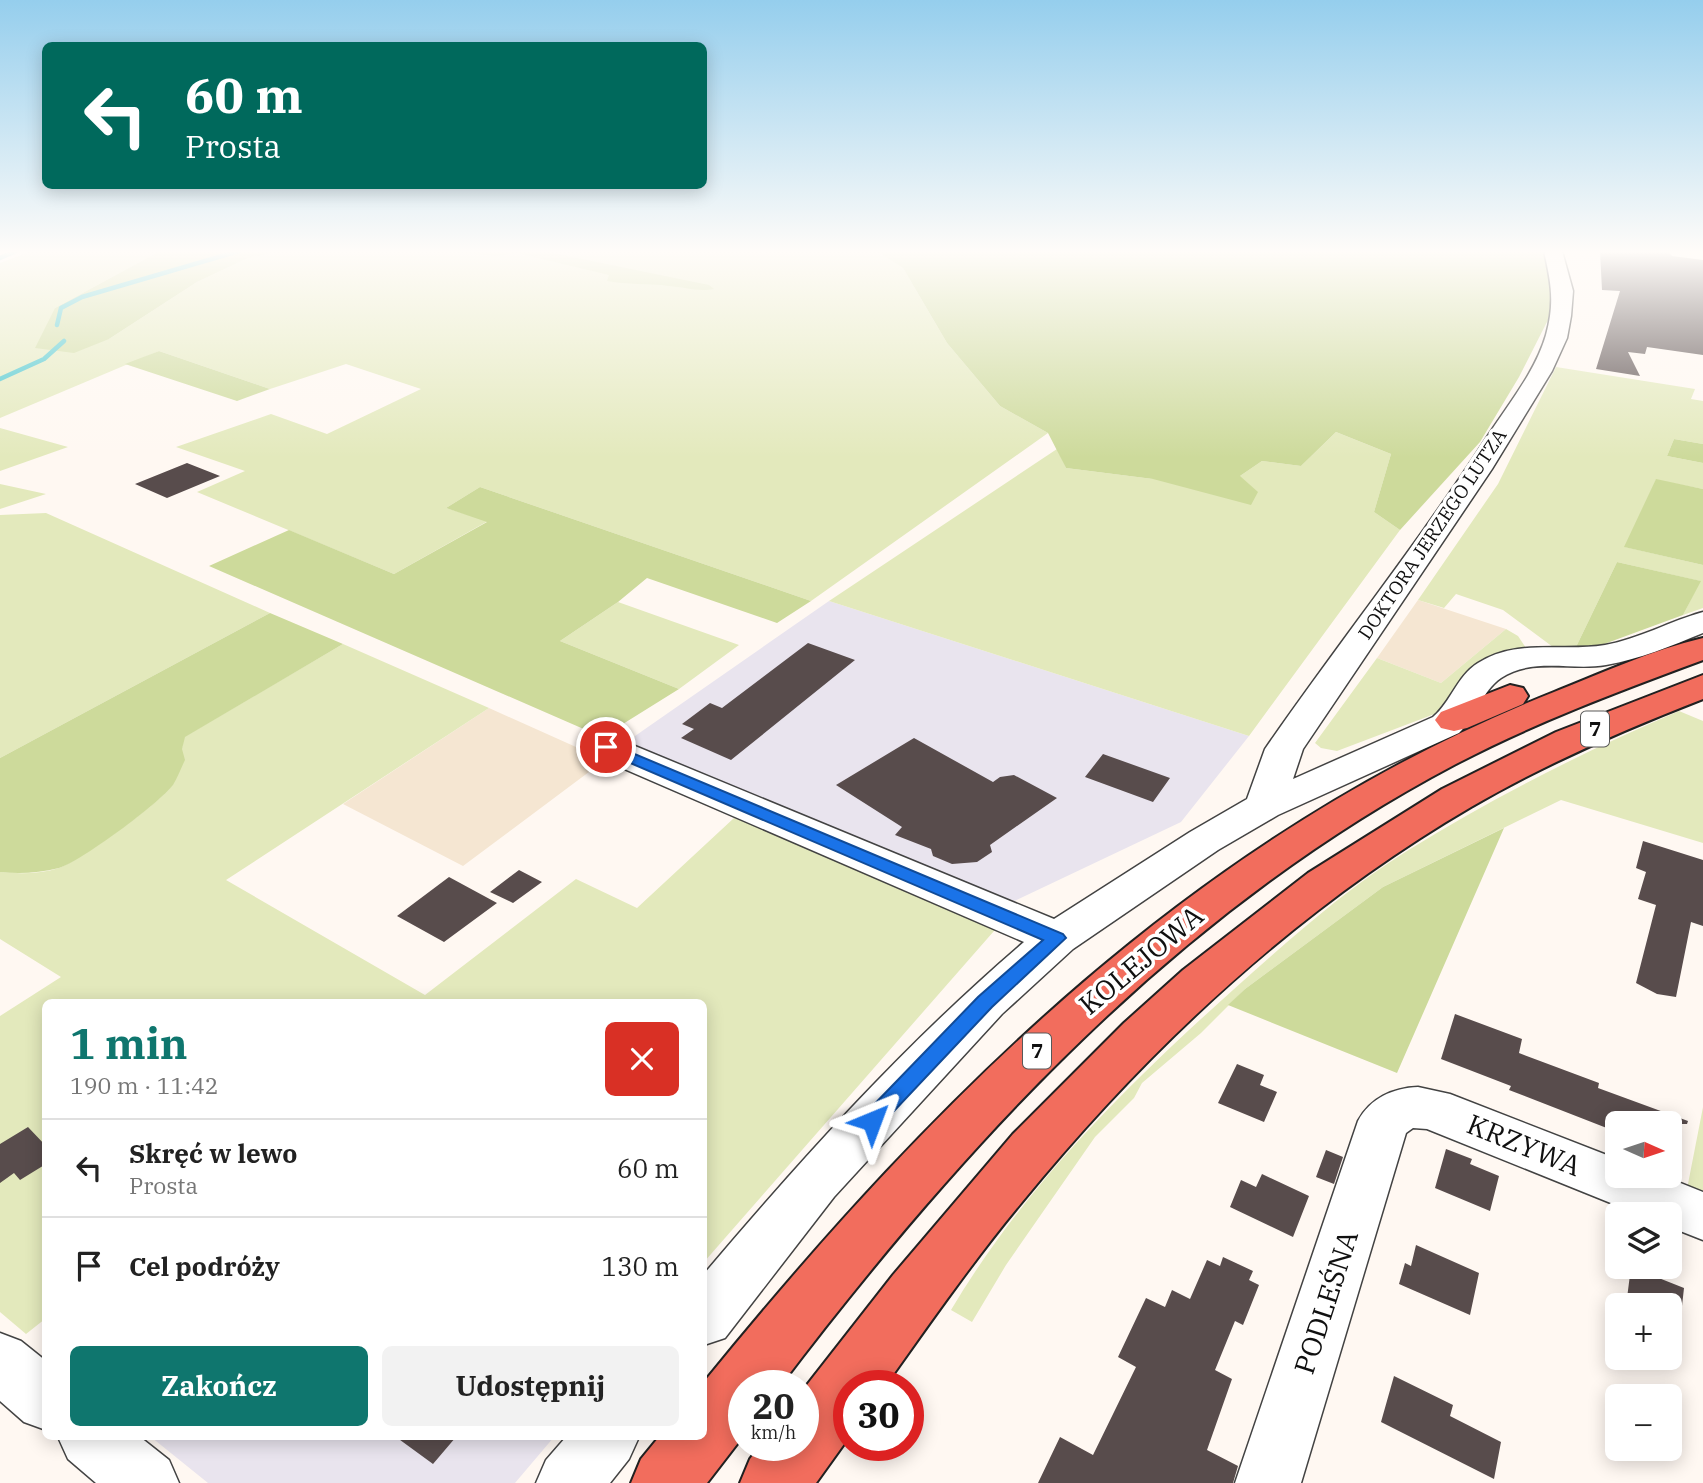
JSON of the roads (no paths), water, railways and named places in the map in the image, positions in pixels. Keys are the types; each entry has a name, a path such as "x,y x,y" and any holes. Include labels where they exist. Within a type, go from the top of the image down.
{"highway":[{"name":"KOLEJOWA","path":"707,1429 797,1315 928,1161 1064,1025 1178,926 1247,875 1321,826 1407,775 1639,658 1703,648"},
{"path":"1454,720 1544,681 1639,658"},
{"name":"7","path":"819,1424 927,1279 1032,1150 1127,1054 1230,959 1324,883 1451,802 1525,761 1574,738 1703,686"},
{"name":"KOLEJOWA","path":"666,1483 698,1440"},
{"name":"7","path":"774,1483 791,1461"}],"street":[{"name":"DOKTORA JERZEGO LUTZA","path":"1264,806 1283,749 1479,469 1542,371 1556,338 1559,320"},
{"path":"1639,658 1703,622"},
{"path":"707,1314 815,1181 985,1002 1057,938 1204,841 1264,806 1454,720"},
{"path":"606,747 1057,938"},
{"name":"KRZYWA","path":"1384,1121 1399,1110 1411,1107 1432,1109 1703,1216"},
{"name":"PODLEŚNA","path":"1268,1483 1384,1121"},
{"path":"0,1362 42,1397"},
{"path":"94,1440 146,1483"},
{"path":"569,1483 605,1440"}],"waterway":[{"path":"57,325 58,320"},
{"path":"0,379 44,359 64,341"}]}
